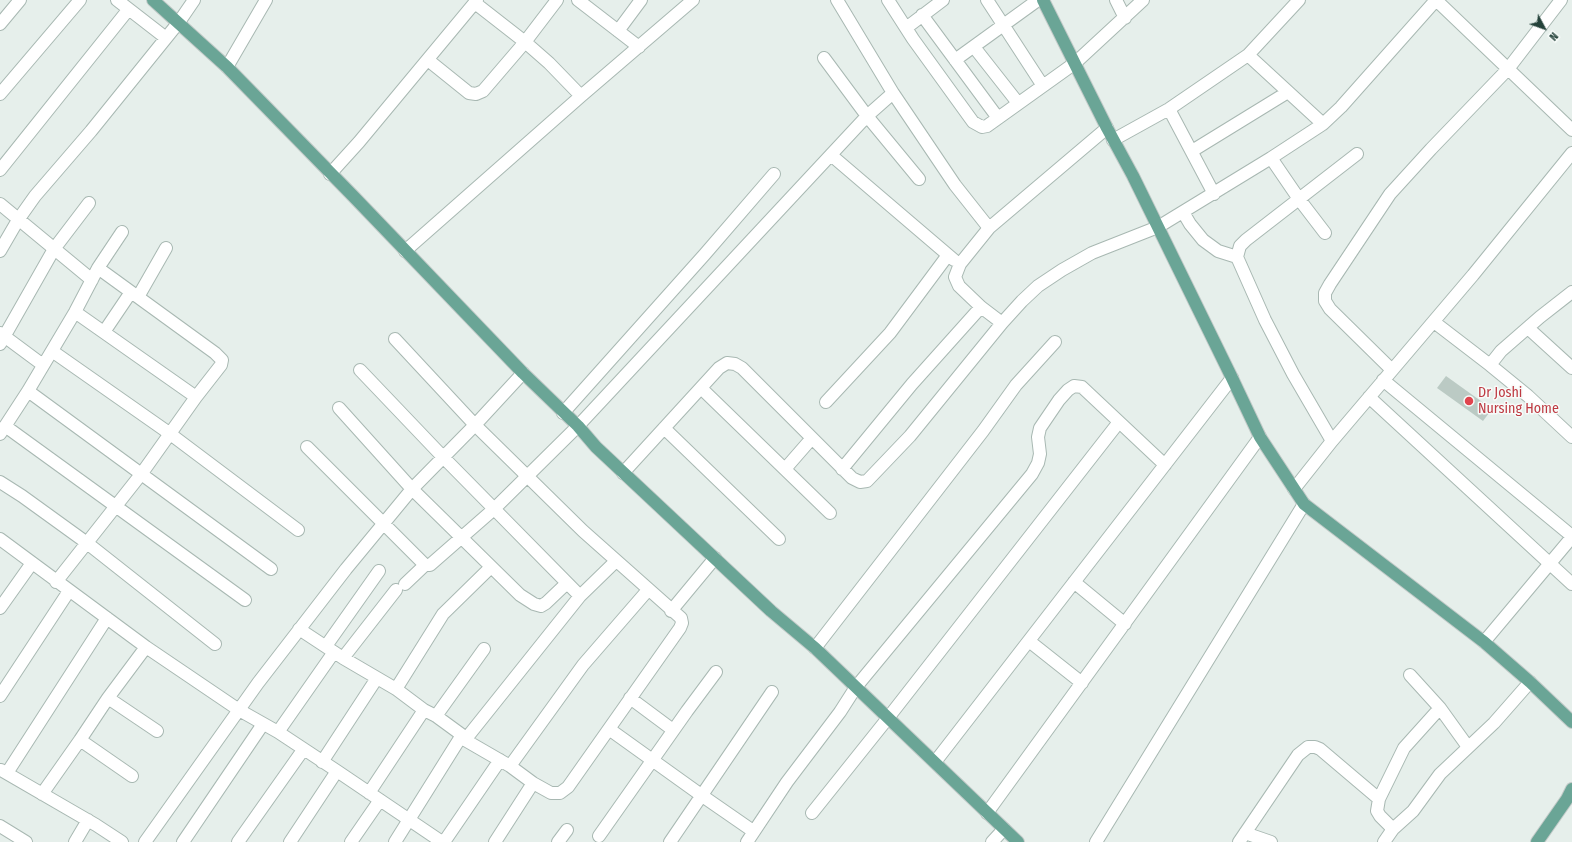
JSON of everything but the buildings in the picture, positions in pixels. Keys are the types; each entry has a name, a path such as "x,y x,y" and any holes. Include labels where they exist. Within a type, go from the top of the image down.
{"main road":[{"path":"153,0 179,22 226,67 523,373 578,426 596,447 771,611 815,648 1018,842"},
{"path":"1043,0 1158,227 1260,437 1304,504 1484,642 1530,682 1572,722"},
{"path":"1537,842 1570,796"}],"street":[{"path":"0,24 20,0"},
{"path":"0,94 80,0"},
{"path":"117,0 166,38"},
{"path":"0,251 18,220 54,172 91,131 179,22 194,0"},
{"path":"226,67 266,0"},
{"path":"428,60 469,93 476,94 483,91 525,42 557,0"},
{"path":"578,0 638,47"},
{"path":"618,31 640,0"},
{"path":"405,250 693,0"},
{"path":"837,0 893,93 955,185 989,228"},
{"path":"888,0 906,28 973,122 982,127 998,118 1075,63 1143,0"},
{"path":"906,28 943,0"},
{"path":"987,0 1043,86"},
{"path":"955,60 1038,0"},
{"path":"1116,0 1125,18"},
{"path":"1113,140 1169,109 1248,55 1299,0"},
{"path":"623,473 719,368 727,363 735,364 742,368 852,478 860,482 867,481 910,436 1002,323 1038,286 1092,253 1158,227 1214,194 1323,124 1341,107 1436,0 1572,130"},
{"path":"1392,370 1330,309 1325,301 1325,293 1390,194 1508,69 1561,0"},
{"path":"330,174 476,2 549,63 581,96"},
{"path":"0,170 128,10"},
{"path":"922,16 998,118"},
{"path":"974,47 1018,104"},
{"path":"1248,55 1323,124"},
{"path":"824,58 867,116 919,179"},
{"path":"1192,151 1288,92"},
{"path":"334,652 400,587 425,565 430,565 494,509 578,426 867,116 893,93"},
{"path":"1169,109 1214,194"},
{"path":"1002,323 981,307 959,286 955,277 960,264 989,228 1107,128"},
{"path":"1294,489 1332,441 1434,322 1572,153"},
{"path":"1332,441 1293,374 1265,320 1237,257 1240,246 1246,240 1357,154"},
{"path":"831,155 960,264"},
{"path":"1271,158 1299,199 1325,233"},
{"path":"563,413 705,254 774,174"},
{"path":"43,366 2,338 54,249 89,203"},
{"path":"0,204 92,280"},
{"path":"1183,212 1190,224 1203,240 1218,251 1237,257"},
{"path":"122,232 98,268 75,312 28,391 2,430 114,506 245,600"},
{"path":"104,332 135,294 166,248"},
{"path":"826,402 890,333 948,255"},
{"path":"56,582 114,506 142,473 196,397 221,365 222,360 216,353 98,268"},
{"path":"1490,365 1501,351 1572,292"},
{"path":"842,469 912,384 981,307"},
{"path":"75,312 196,397"},
{"path":"1434,322 1528,396 1572,437"},
{"path":"1528,328 1572,368"},
{"path":"299,629 396,689 424,710 436,716 463,738 505,763 533,783 552,793 560,793 568,787 680,628 682,623 681,618 616,561 475,425 395,339"},
{"path":"815,648 983,431 1016,385 1055,342"},
{"path":"52,351 170,433 298,530"},
{"path":"360,370 443,457 580,596"},
{"path":"145,842 239,710 346,569 412,489 475,425 523,373"},
{"path":"935,762 1232,378"},
{"path":"1384,380 1570,542 1484,642"},
{"path":"747,842 753,831 840,712 856,687 1032,474 1039,459 1038,437 1040,428 1059,400 1068,390 1074,386 1082,387 1165,465"},
{"path":"701,388 830,513"},
{"path":"28,391 142,473 271,569"},
{"path":"1369,397 1572,584"},
{"path":"339,408 412,489 520,595 534,604 541,606 567,583"},
{"path":"812,813 1119,422"},
{"path":"664,428 779,539"},
{"path":"987,813 1260,437"},
{"path":"785,469 812,438"},
{"path":"307,447 425,565"},
{"path":"0,482 87,543 215,644"},
{"path":"1096,842 1304,504"},
{"path":"0,539 69,592 146,647 239,710 278,732 443,842 584,665 648,590"},
{"path":"672,611 715,558"},
{"path":"394,842 463,738 580,596 616,561"},
{"path":"0,608 32,563"},
{"path":"396,689 443,614 491,567"},
{"path":"278,732 334,652 380,571"},
{"path":"1074,582 1125,624"},
{"path":"0,696 69,592"},
{"path":"107,618 4,771 92,822 122,842"},
{"path":"1029,641 1082,683"},
{"path":"42,794 108,698 146,647"},
{"path":"436,716 484,649"},
{"path":"599,836 673,730 716,672"},
{"path":"1410,675 1440,708 1468,747"},
{"path":"322,762 377,678"},
{"path":"1384,842 1393,830 1408,817 1440,774 1494,723 1530,682"},
{"path":"670,842 772,692"},
{"path":"108,698 157,731"},
{"path":"630,698 673,730"},
{"path":"1393,830 1377,811 1379,799 1404,748 1440,708"},
{"path":"369,793 424,710"},
{"path":"183,842 263,724"},
{"path":"609,729 701,796 753,831"},
{"path":"80,740 132,776"},
{"path":"1271,842 1242,838 1298,755 1308,747 1320,749 1379,799"},
{"path":"238,842 303,750"},
{"path":"290,842 337,771"},
{"path":"495,842 533,783"},
{"path":"351,842 380,800"},
{"path":"74,842 92,822"},
{"path":"0,826 26,842"},
{"path":"992,842 1004,829"},
{"path":"558,842 567,830"}],"place":[{"name":"Dr Joshi Nursing Home","path":"1469,401"}]}
